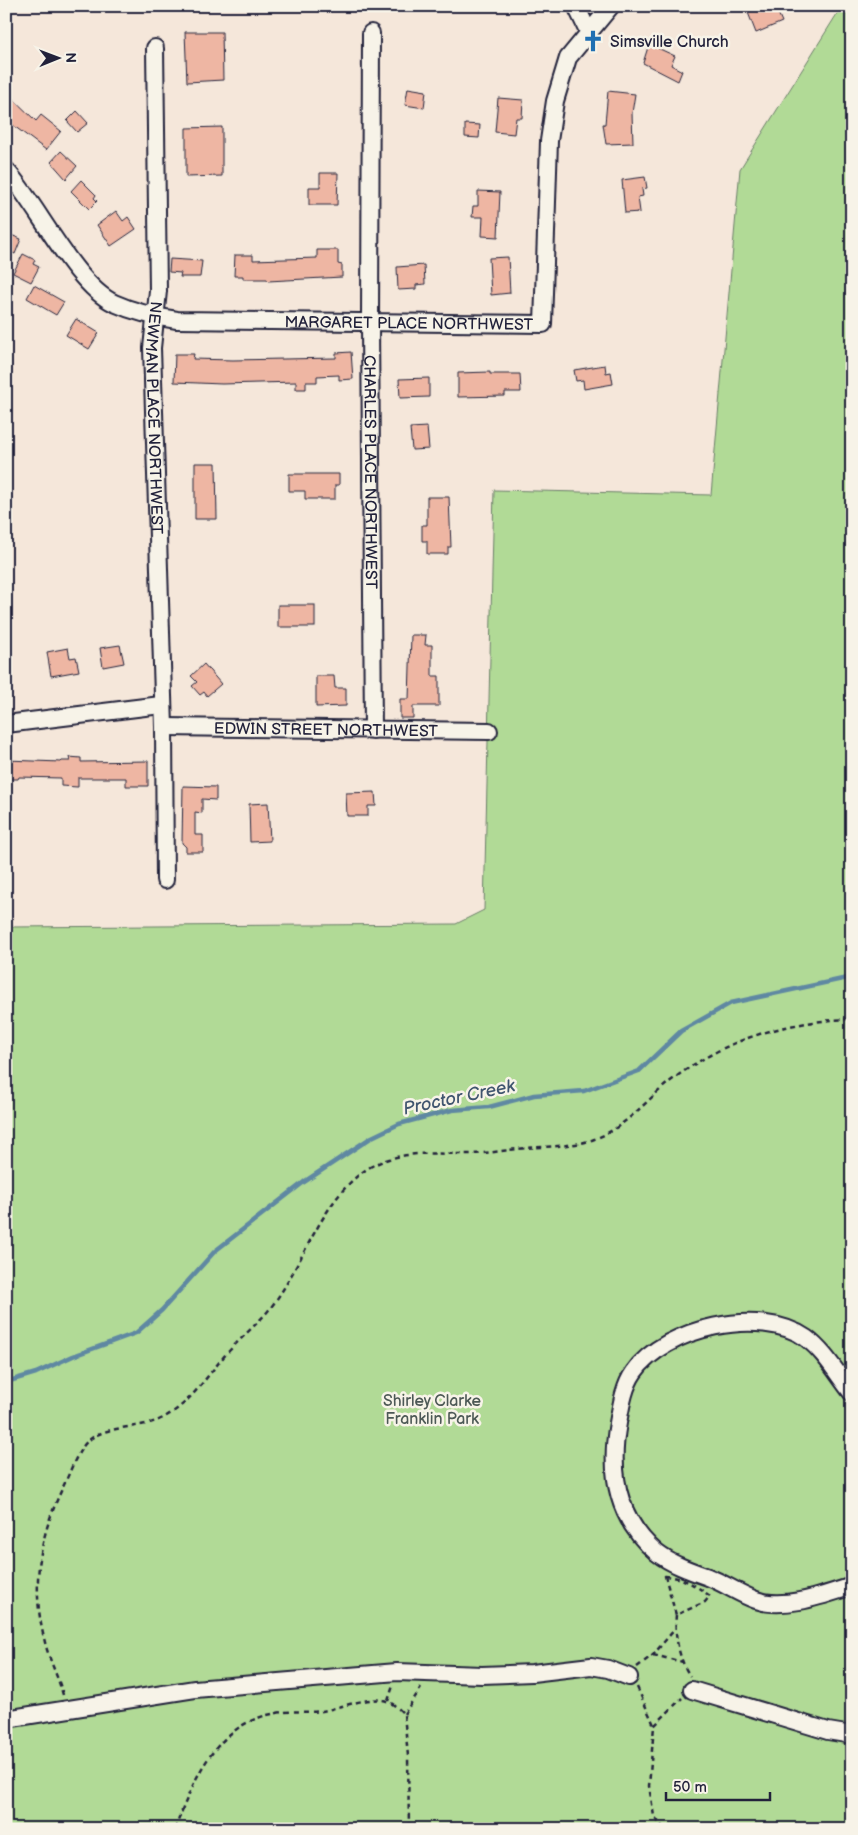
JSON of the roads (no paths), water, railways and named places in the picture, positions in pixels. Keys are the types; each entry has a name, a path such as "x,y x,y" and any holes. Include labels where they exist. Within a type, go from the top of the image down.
{"street":[{"path":"576,6 589,33"},
{"name":"MARGARET PLACE NORTHWEST","path":"6,170 86,280 113,302 156,317 177,320 543,324 549,141 555,101 568,58 611,6"},
{"name":"CHARLES PLACE NORTHWEST","path":"371,33 370,323 373,730"},
{"name":"NEWMAN PLACE NORTHWEST","path":"156,48 156,317 152,348 161,705 164,727 165,880"},
{"path":"6,724 161,705"},
{"name":"EDWIN STREET NORTHWEST","path":"164,727 489,731"},
{"path":"852,1393 819,1348 804,1336 760,1323 724,1324 696,1331 677,1338 657,1351 634,1372 623,1399 613,1459 618,1488 628,1520 658,1554 686,1569 758,1601 793,1603 852,1586"},
{"path":"6,1719 195,1689 397,1672 532,1673 591,1666 608,1669 629,1677"},
{"path":"692,1690 828,1731 852,1735"}],"waterway":[{"name":"Proctor Creek","path":"6,1382 36,1373 73,1356 136,1333 162,1310 215,1251 304,1182 372,1137 399,1124 452,1110 489,1107 534,1095 584,1091 639,1071 681,1031 731,1003 852,977"}],"place":[{"name":"Simsville Church","path":"593,41"}],"park label":[{"name":"Shirley Clarke Franklin Park","path":"432,1409"}]}
